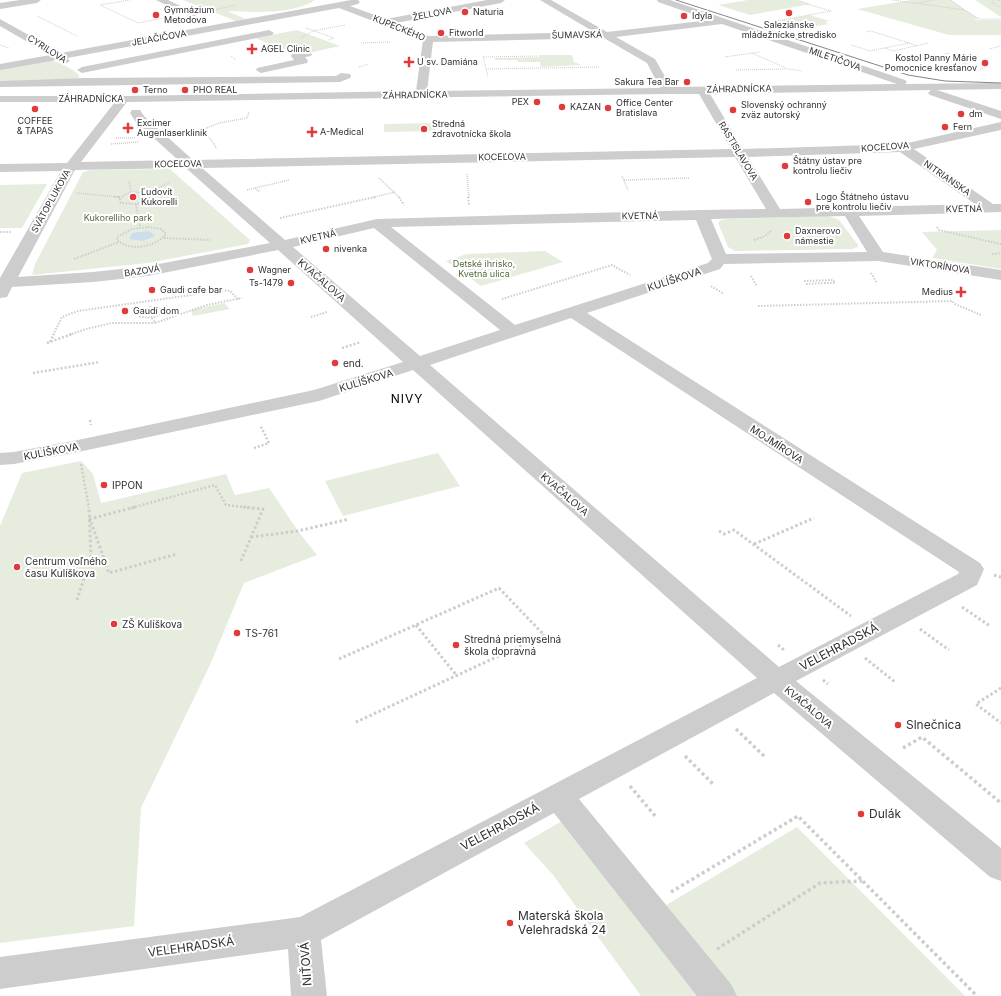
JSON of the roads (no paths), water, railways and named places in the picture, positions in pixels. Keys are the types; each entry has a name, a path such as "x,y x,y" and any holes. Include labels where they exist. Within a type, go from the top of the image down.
{"street":[{"path":"0,6 37,0"},
{"path":"160,0 192,14"},
{"name":"JELAČIČOVA","path":"0,67 365,0"},
{"name":"ŽELLOVA","path":"387,22 501,0"},
{"path":"544,0 651,61 667,91"},
{"name":"MILETIČOVA","path":"661,0 1001,115"},
{"name":"KUPECKÉHO","path":"340,5 428,39 421,94"},
{"path":"341,22 365,14"},
{"name":"ŠUMAVSKÁ","path":"428,39 606,35 724,21"},
{"name":"CYRILOVA","path":"0,22 52,51 82,70"},
{"path":"86,81 88,78 82,70 302,26"},
{"path":"215,28 238,39"},
{"path":"213,80 303,61 296,56 307,54"},
{"path":"0,84 86,81 343,77"},
{"name":"ZÁHRADNÍCKA","path":"830,88 897,81 1001,77"},
{"name":"ZÁHRADNÍCKA","path":"919,88 938,81 958,78"},
{"path":"965,103 963,96 977,86"},
{"name":"ZÁHRADNÍCKA","path":"0,100 1001,86"},
{"name":"RASTISLAVOVA","path":"702,90 775,213"},
{"name":"SVÄTOPLUKOVA","path":"2,287 70,166 124,99"},
{"path":"112,114 156,99"},
{"name":"KVAČALOVA","path":"136,113 139,118 188,163 777,680 1001,867"},
{"name":"KOCEĽOVA","path":"0,168 739,153 903,148 1001,126"},
{"name":"NITRIANSKA","path":"903,148 996,208"},
{"name":"KVETNÁ","path":"282,246 377,223 413,221 996,208"},
{"path":"849,211 878,256"},
{"path":"701,214 720,259 878,256"},
{"path":"377,223 513,332"},
{"name":"BAZOVÁ","path":"2,287 148,271 282,246"},
{"name":"VIKTORÍNOVA","path":"878,256 1001,275"},
{"name":"KULÍŠKOVA","path":"0,459 14,458 78,446 319,395 714,266 720,259"},
{"name":"MOJMÍROVA","path":"573,312 972,568 968,579"},
{"name":"VELEHRADSKÁ","path":"0,973 304,932 968,579"},
{"path":"558,796 719,996"},
{"name":"NIŤOVÁ","path":"304,932 309,996"}],"water":[{"path":"149,231 155,236 143,241 129,239 132,233"}],"tram line":[{"path":"676,0 908,75 945,81 1001,83"}],"place":[{"name":"Naturia","path":"465,12"},
{"name":"Saleziánske mládežnícke stredisko","path":"789,13"},
{"name":"Gymnázium Metodova","path":"156,15"},
{"name":"Idyla","path":"684,16"},
{"name":"Fitworld","path":"441,33"},
{"name":"AGEL Clinic","path":"252,49"},
{"name":"U sv. Damiána","path":"409,62"},
{"name":"Kostol Panny Márie Pomocnice kresťanov","path":"985,63"},
{"name":"Sakura Tea Bar","path":"687,82"},
{"name":"Terno","path":"135,90"},
{"name":"PHO REAL","path":"185,90"},
{"name":"PEX","path":"537,102"},
{"name":"KAZAN","path":"562,107"},
{"name":"Office Center Bratislava","path":"608,108"},
{"name":"COFFEE & TAPAS","path":"35,109"},
{"name":"Slovenský ochranný zväz autorský","path":"733,110"},
{"name":"dm","path":"961,114"},
{"name":"Fern","path":"945,127"},
{"name":"Excimer Augenlaserklinik","path":"128,128"},
{"name":"Stredná zdravotnícka škola","path":"424,129"},
{"name":"A-Medical","path":"312,132"},
{"name":"Štátny ústav pre kontrolu liečiv","path":"785,166"},
{"name":"Ľudovít Kukorelli","path":"133,197"},
{"name":"Logo Štátneho ústavu pre kontrolu liečiv","path":"808,202"},
{"name":"Daxnerovo námestie","path":"787,236"},
{"name":"nivenka","path":"326,249"},
{"name":"Wagner","path":"250,270"},
{"name":"Ts-1479","path":"291,283"},
{"name":"Gaudi cafe bar","path":"152,290"},
{"name":"Medius","path":"961,292"},
{"name":"Gaudí dom","path":"125,311"},
{"name":"end.","path":"335,363"},
{"name":"IPPON","path":"104,485"},
{"name":"Centrum voľného času Kulíškova","path":"17,567"},
{"name":"ZŠ Kulíškova","path":"114,624"},
{"name":"TS-761","path":"237,633"},
{"name":"Stredná priemyselná škola dopravná","path":"456,645"},
{"name":"Slnečnica","path":"898,725"},
{"name":"Dulák","path":"861,814"},
{"name":"Materská škola Velehradská 24","path":"510,923"}],"district":[{"name":"NIVY","path":"407,399"}],"park label":[{"name":"Kukorelliho park","path":"118,218"},
{"name":"Detské ihrisko, Kvetná ulica","path":"484,270"}]}
